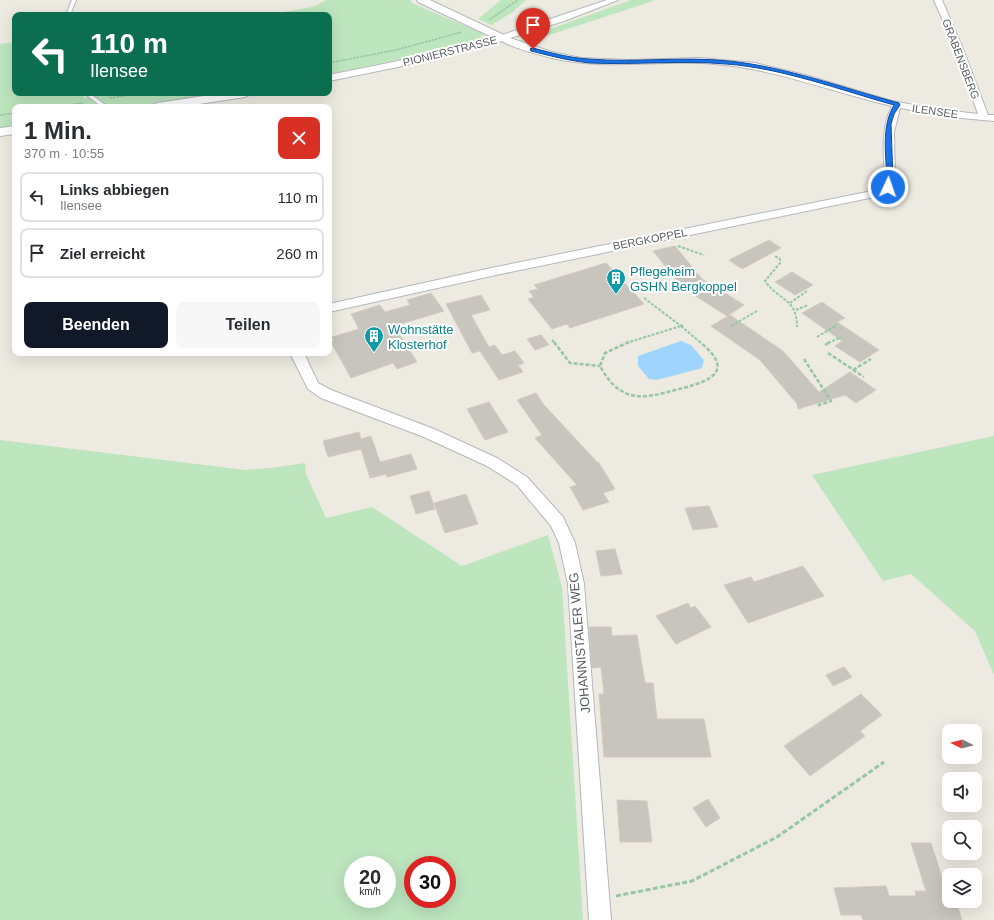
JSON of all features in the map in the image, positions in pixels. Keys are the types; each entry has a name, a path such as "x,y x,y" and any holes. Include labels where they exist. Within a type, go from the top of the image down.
{"street":[{"path":"422,0 438,9 479,26 502,38"},
{"name":"PIONIERSTRASSE","path":"332,77 398,64 502,38 614,0"},
{"name":"GRABENSBERG","path":"938,0 984,117"},
{"name":"ILENSEE","path":"502,38 544,53 590,61 694,60 728,62 780,71 897,105 994,118"},
{"path":"177,104 226,96"},
{"name":"BERGKOPPEL","path":"332,307 496,271 875,194 888,187 890,180 888,124 897,105"},
{"path":"0,132 12,130"},
{"name":"JOHANNISTALER WEG","path":"298,356 313,386 326,394 429,433 492,462 522,481 557,522 567,543 576,584 600,920"}],"lane":[{"path":"69,12 74,0"},
{"path":"90,96 101,104"}],"path":[{"path":"332,62 387,53 433,42 479,26 518,0"},
{"path":"0,115 12,113"},
{"path":"675,245 704,255"},
{"path":"775,256 780,259 780,263 765,281 768,287 775,294 790,303 796,310 798,317 797,327"},
{"path":"790,303 807,291"},
{"path":"644,298 683,325 715,356 718,366 714,375 705,382 655,396 631,396 615,388 605,376 600,366 605,353 618,346 683,325"},
{"path":"796,310 808,305"},
{"path":"731,326 758,311"},
{"path":"817,337 837,325"},
{"path":"825,345 841,337"},
{"path":"552,340 570,363 600,366"},
{"path":"828,354 831,354 864,378"},
{"path":"804,359 831,401 816,406"},
{"path":"853,370 871,359"},
{"path":"599,900 692,881 777,837 884,762"}],"green space":[{"path":"326,0 410,0 412,3 484,34 479,39 415,56 332,73 332,12 284,12 313,7"},
{"path":"501,0 526,0 513,12 491,25 478,19"},
{"path":"631,0 656,0 543,37 539,33"},
{"path":"12,42 12,96 83,96 85,98 98,96 200,96 152,104 12,104 12,127 0,129 0,44"},
{"path":"994,436 994,675 975,631 911,574 883,581 812,475"},
{"path":"0,440 246,470 305,463 306,474 326,518 372,507 462,566 548,535 562,587 583,920 0,920"}],"water":[{"path":"681,341 691,345 704,360 702,368 657,380 649,379 638,366 638,356"}],"building":[{"path":"769,240 781,248 742,269 729,260"},
{"path":"675,246 702,279 744,305 727,316 683,288 653,251"},
{"name":"Pflegeheim GSHN Bergkoppel","path":"606,263 644,304 570,328 567,324 552,329 528,299 534,297 529,291 538,289 534,285"},
{"path":"792,272 813,285 795,295 775,282"},
{"path":"431,293 444,311 394,326 417,362 397,369 393,363 351,378 332,344 332,342 334,341 332,337 359,329 351,314 380,305 385,312 410,305 407,300"},
{"path":"481,295 490,310 471,315 489,347 495,345 502,355 515,351 524,363 518,365 523,372 499,380 480,351 472,353 446,304"},
{"path":"822,302 845,318 837,322 879,350 860,362 835,346 842,341 802,313"},
{"path":"730,315 783,351 819,392 850,372 876,390 856,403 845,395 798,409 798,405 760,360 711,326"},
{"path":"541,335 549,345 535,350 527,339"},
{"path":"536,393 544,405 599,463 615,489 603,493 609,502 583,510 570,487 577,485 535,438 542,435 517,400"},
{"path":"489,402 508,432 485,440 467,409"},
{"path":"359,432 361,439 371,436 380,462 411,454 417,469 387,477 386,474 370,478 361,449 328,457 323,441"},
{"path":"429,491 435,509 416,514 410,496"},
{"path":"466,494 478,524 445,533 434,503"},
{"path":"709,506 718,527 693,530 685,508"},
{"path":"615,549 622,574 601,576 596,551"},
{"path":"803,566 824,596 748,623 724,585 751,577 754,582"},
{"path":"688,603 691,608 695,606 711,627 676,644 656,616"},
{"path":"589,627 611,627 612,636 637,635 645,683 653,683 657,719 704,719 711,757 604,757 599,694 604,694 601,667 592,668"},
{"path":"844,667 852,677 833,686 826,675"},
{"path":"861,694 882,715 860,731 865,736 810,776 784,746"},
{"path":"708,799 720,818 706,827 693,808"},
{"path":"617,800 647,801 652,842 620,842"},
{"path":"911,843 931,843 942,877 942,908 958,908 962,920 863,920 861,915 841,915 834,888 886,886 889,896 916,896 915,891 926,891"}],"place":[{"name":"Pflegeheim GSHN Bergkoppel","path":"616,295"},
{"name":"Wohnstätte Klosterhof","path":"374,353"}],"route":[{"path":"533,49 566,58 590,61 620,62 694,60 728,62 780,71 897,105 888,124 890,180 888,187"}]}
